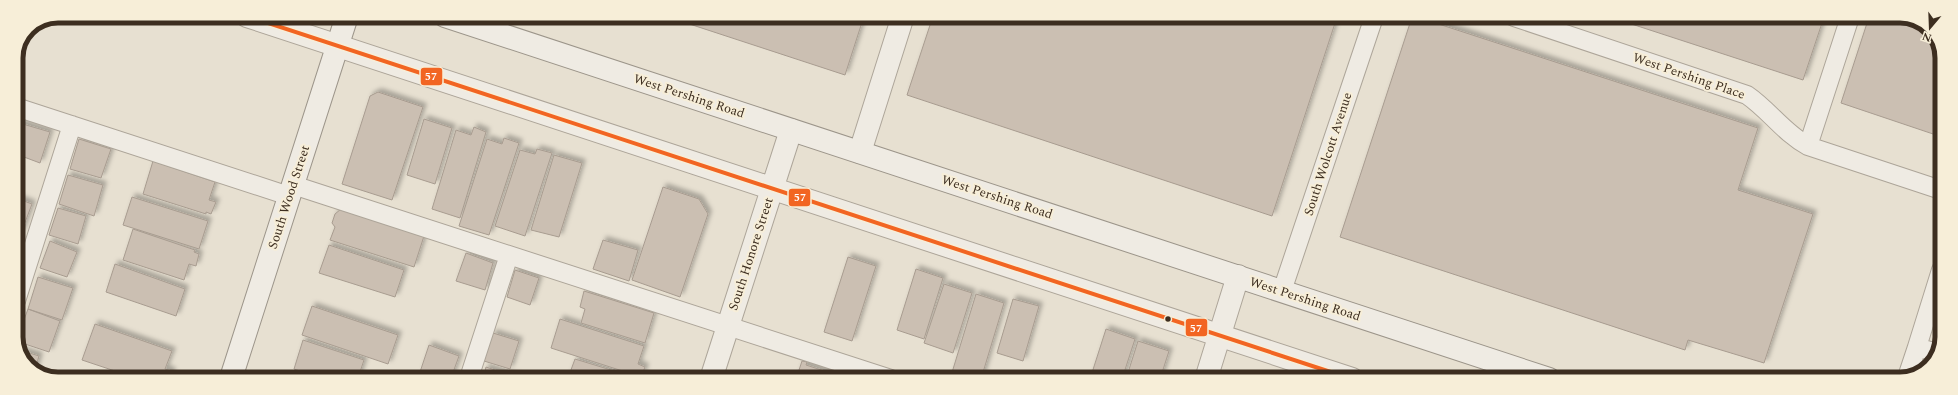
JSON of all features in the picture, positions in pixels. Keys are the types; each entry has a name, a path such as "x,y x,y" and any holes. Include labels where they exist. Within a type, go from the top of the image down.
{"street":[{"path":"268,23 1331,372"},
{"name":"South Wood Street","path":"233,372 345,23"},
{"name":"West Pershing Road","path":"466,23 1528,372"},
{"path":"860,152 901,23"},
{"name":"South Honore Street","path":"713,372 791,130"},
{"path":"1208,372 1238,276"}],"lane":[{"name":"South Wolcott Avenue","path":"1282,291 1372,23"},
{"name":"West Pershing Place","path":"1532,23 1747,95 1756,101 1791,135 1808,146 1935,188"},
{"path":"1808,146 1848,23"},
{"path":"23,109 291,191 509,255 869,372"},
{"path":"23,279 72,125"},
{"path":"471,372 509,255"},
{"path":"1909,371 1935,289"},
{"path":"1917,347 1932,351"}],"building":[{"path":"686,23 862,23 845,75"},
{"path":"931,23 1335,23 1272,216 907,95"},
{"path":"1410,23 1435,23 1758,128 1738,190 1813,214 1764,363 1688,340 1685,350 1340,237"},
{"path":"1628,23 1822,23 1803,80"},
{"path":"1867,23 1900,23 1910,25 1910,48 1933,48 1935,56 1935,135 1841,103"},
{"path":"378,92 423,107 392,200 342,184 370,96"},
{"path":"424,119 452,128 435,184 407,175"},
{"path":"23,124 50,132 40,163 23,157"},
{"path":"474,127 486,132 460,218 432,209 456,130 471,135"},
{"path":"504,138 519,143 489,235 459,226 487,139 502,144"},
{"path":"79,139 111,149 101,178 70,169"},
{"path":"537,149 552,153 525,236 495,226 520,150 535,154"},
{"path":"554,155 582,163 559,237 531,230"},
{"path":"153,161 215,182 209,200 216,202 211,214 206,212 206,214 143,194"},
{"path":"68,175 103,185 94,216 59,204"},
{"path":"663,187 699,199 708,214 680,297 632,280"},
{"path":"132,197 208,221 199,249 123,225"},
{"path":"23,201 32,204 23,228"},
{"path":"58,208 86,216 78,244 49,235"},
{"path":"341,209 424,236 414,267 330,240 335,227 332,223 335,214"},
{"path":"133,229 195,250 194,252 199,254 196,266 189,264 184,280 123,260"},
{"path":"603,240 638,250 629,281 593,269"},
{"path":"50,241 77,252 67,277 40,268"},
{"path":"329,245 404,270 395,297 319,273"},
{"path":"466,253 493,263 485,290 456,281"},
{"path":"848,257 876,266 852,341 824,332"},
{"path":"115,264 185,289 176,316 106,292"},
{"path":"916,269 943,278 924,339 897,330"},
{"path":"515,270 539,278 530,305 507,297"},
{"path":"38,277 73,288 62,320 28,309"},
{"path":"944,284 972,293 953,353 924,343"},
{"path":"584,291 654,313 645,343 581,323 585,309 580,307"},
{"path":"976,294 1004,303 983,372 952,372"},
{"path":"1013,299 1039,306 1023,361 997,353"},
{"path":"312,306 398,335 388,364 302,335"},
{"path":"28,309 60,321 49,352 24,344 23,322"},
{"path":"560,319 644,346 638,364 645,367 643,372 626,372 551,348"},
{"path":"95,324 172,351 165,369 172,371 118,372 82,360"},
{"path":"1106,329 1135,339 1124,372 1092,372"},
{"path":"493,333 519,341 510,369 484,361"},
{"path":"303,340 364,360 360,372 303,372 294,369"},
{"path":"1138,341 1169,351 1162,372 1128,372"},
{"path":"429,345 459,356 453,372 420,372"},
{"path":"27,352 39,356 37,365"},
{"path":"575,359 618,372 570,372"},
{"path":"802,361 807,362 806,365 828,372 798,372"},
{"path":"486,367 501,372 485,372"}],"transit line":[{"name":"57","path":"268,23 1331,372"}]}
